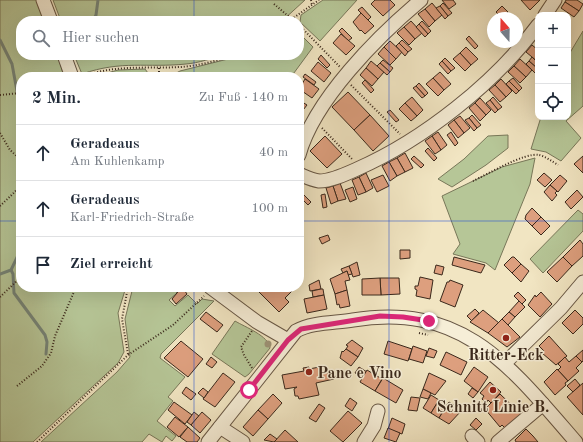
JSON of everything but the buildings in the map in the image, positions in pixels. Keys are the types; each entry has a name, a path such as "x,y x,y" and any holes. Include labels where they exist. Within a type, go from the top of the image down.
{"street":[{"path":"43,0 49,16"},
{"path":"304,141 314,120 346,76 387,30 421,0"},
{"path":"547,12 555,0"},
{"path":"304,176 311,180 321,181 361,167 408,142 444,117 473,93 517,50 535,29"},
{"path":"66,60 70,72"},
{"path":"505,363 561,308 583,282"},
{"path":"217,292 257,322 288,340"},
{"path":"208,442 288,340 296,332 311,326 380,316 403,317 443,326 470,340 505,363 576,442"},
{"path":"498,442 543,404"},
{"path":"364,442 374,426 378,411"},
{"path":"220,427 243,442"}],"path":[{"path":"311,0 312,4"},
{"path":"296,16 319,0"},
{"path":"274,4 288,16"},
{"path":"304,30 408,142"},
{"path":"98,72 107,69 159,68 192,65 213,60"},
{"path":"0,95 16,94"},
{"path":"323,130 353,159 357,161 361,167"},
{"path":"0,133 10,150 16,155"},
{"path":"473,181 501,166 539,154 558,165"},
{"path":"0,206 16,191"},
{"path":"0,297 16,282"},
{"path":"17,386 42,366 51,353 55,336 74,292"},
{"path":"127,292 122,319 128,355"},
{"path":"37,442 128,355 173,324 207,292"},
{"path":"253,330 241,347 244,355 259,378"},
{"path":"413,331 436,337"}],"green space":[{"path":"0,0 37,0 43,16 16,16 16,60 59,60 63,72 16,72 16,292 124,292 118,313 124,352 118,363 33,442 0,442"},
{"path":"53,0 305,0 287,16 59,16"},
{"path":"323,0 357,0 320,41 304,26 304,16 301,15"},
{"path":"583,31 583,106 571,117 571,84 571,51"},
{"path":"304,38 313,47 304,59"},
{"path":"76,60 208,60 172,65 134,65 110,67 89,72 81,72"},
{"path":"224,60 303,60 295,72 178,72"},
{"path":"145,69 147,72 111,72 118,70"},
{"path":"540,120 567,120 566,121 581,138 561,161 546,152 531,149"},
{"path":"508,135 508,148 486,165 452,187 438,179 464,159 488,136"},
{"path":"535,158 530,184 495,270 486,263 453,254 460,244 442,196 502,167"},
{"path":"578,210 583,214 583,231 543,273 530,259"},
{"path":"132,292 176,292 177,293 169,300 175,306 188,295 197,304 202,299 214,301 161,354 160,358 185,377 168,397 173,401 157,421 176,436 172,441 166,436 162,442 149,434 142,442 41,442 117,372 130,357 125,319"},
{"path":"235,321 261,336 269,344 270,348 245,377 212,354"}],"waterway":[{"path":"96,16 98,0"},
{"path":"0,40 12,64 16,86"},
{"path":"0,274 11,270 16,260"},
{"path":"11,270 13,274 14,293 45,335 47,342 46,354"}],"place":[{"name":"Ritter-Eck","path":"506,338"},
{"name":"Pane e Vino","path":"309,372"},
{"name":"Schnitt Linie B.","path":"493,390"}],"route":[{"path":"249,390 292,334 301,329 334,322 380,316 403,317 429,321"}]}
